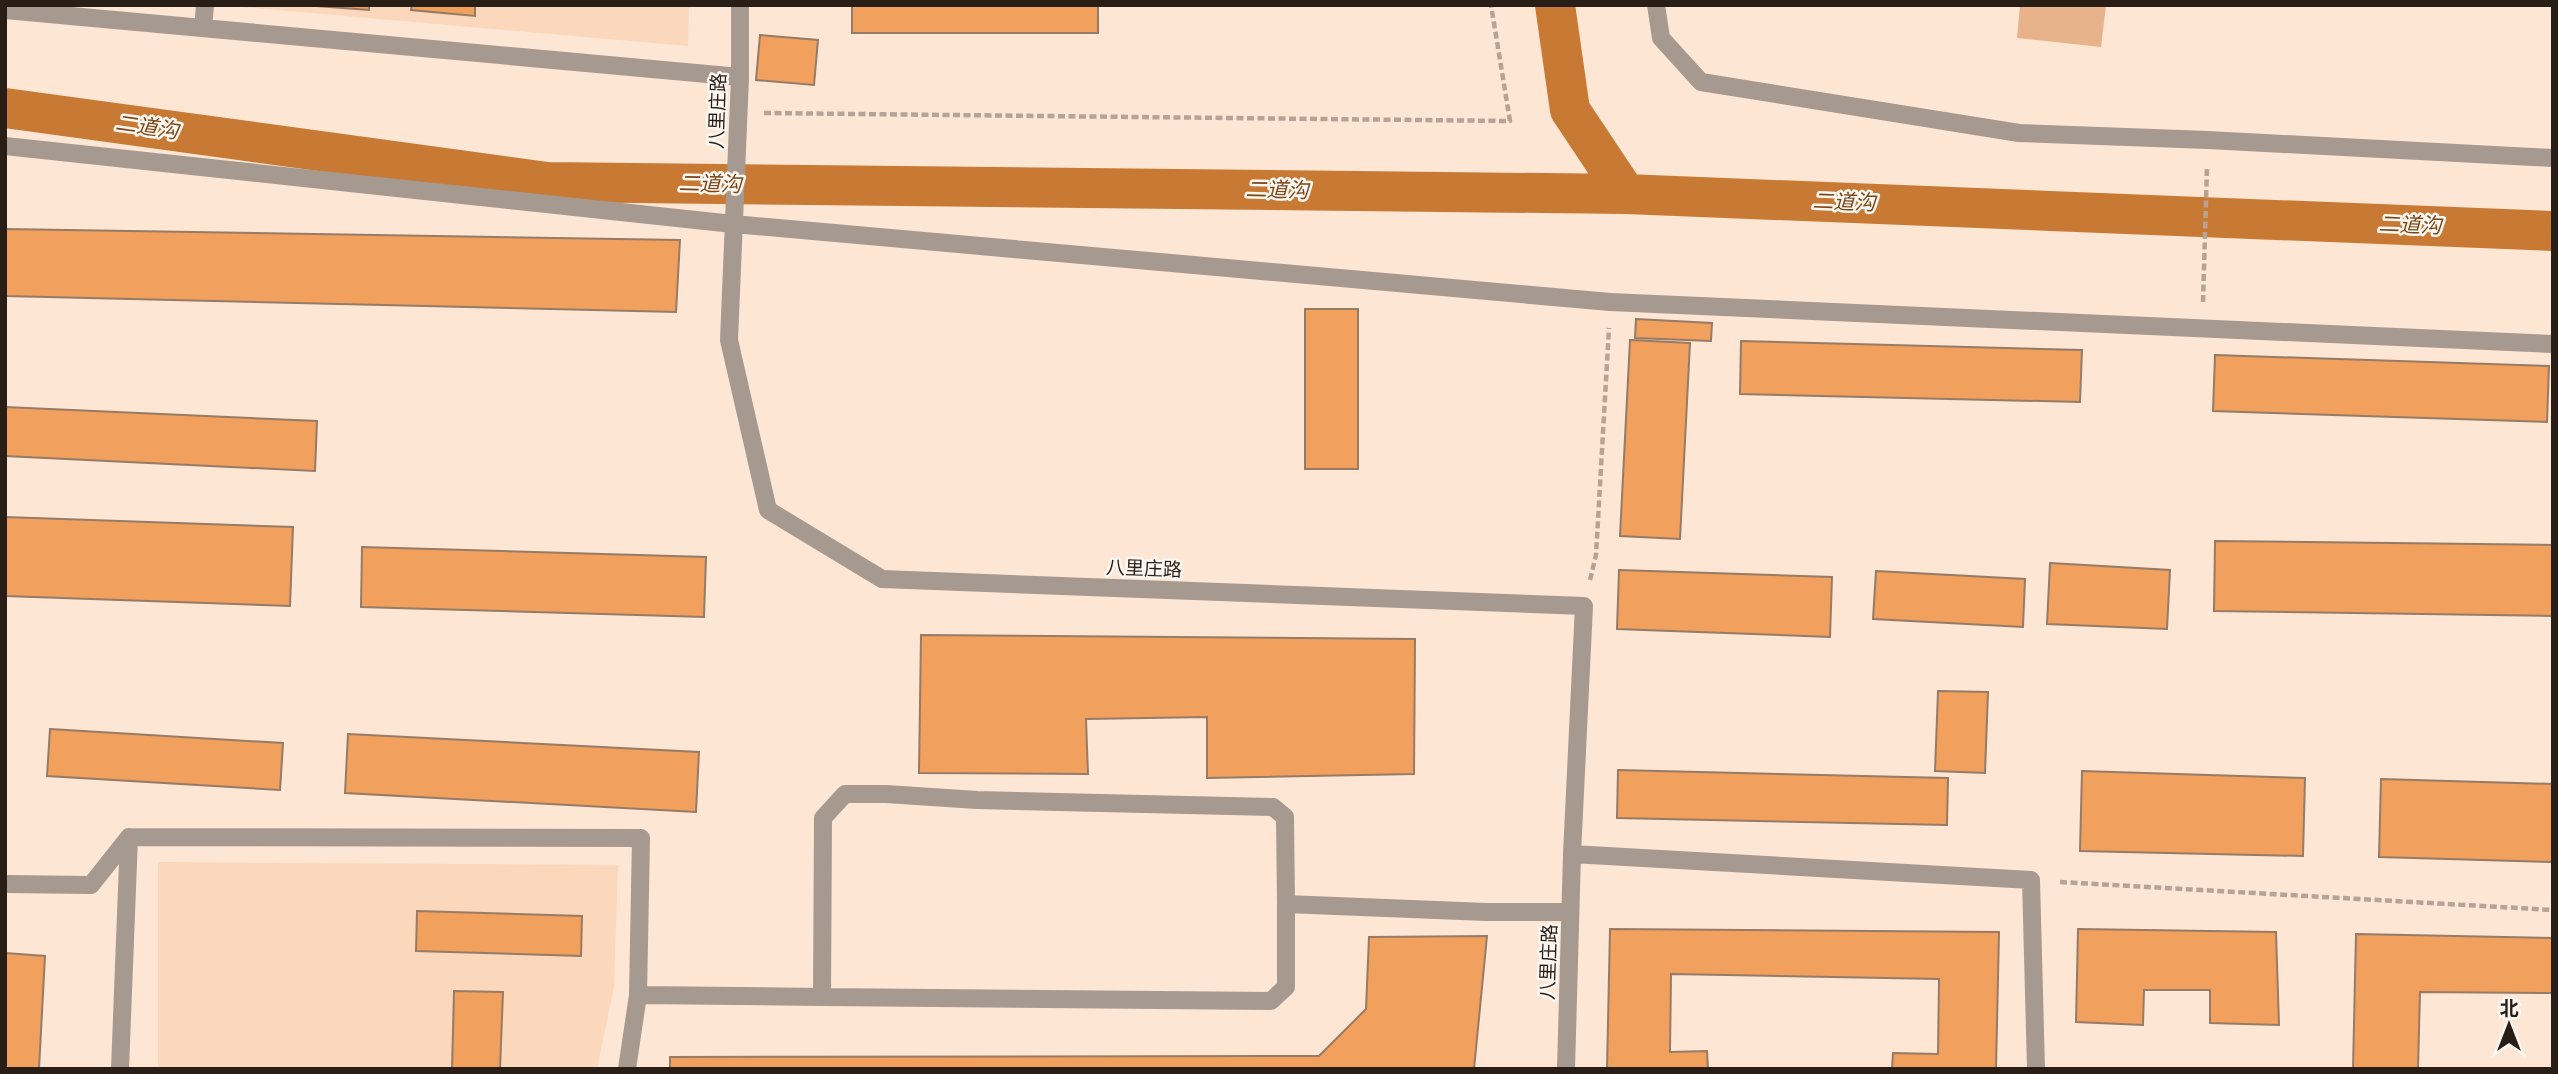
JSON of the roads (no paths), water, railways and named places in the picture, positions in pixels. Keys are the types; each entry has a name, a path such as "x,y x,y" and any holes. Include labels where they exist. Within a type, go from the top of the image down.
{"street":[{"path":"203,28 205,5"},
{"name":"八里庄路","path":"740,5 739,113 729,340 768,510 882,579 1584,606 1572,854 1566,1069"},
{"path":"1656,5 1661,38 1701,82 2019,133 2553,158"},
{"path":"5,10 740,77"},
{"path":"5,146 733,224 1610,302 2553,344"},
{"path":"638,995 1271,1002 1286,987 1285,817 1273,807 845,794 822,818 822,997"},
{"path":"5,884 91,885 129,837"},
{"path":"129,837 640,838 638,995 627,1069"},
{"path":"120,1069 129,837"},
{"path":"1572,854 2031,880 2036,1069"},
{"path":"1286,904 1486,912 1570,912"}],"waterway":[{"path":"1555,5 1570,110 1626,194"},
{"name":"二道沟","path":"5,108 547,182 1626,194 2553,231"}]}
